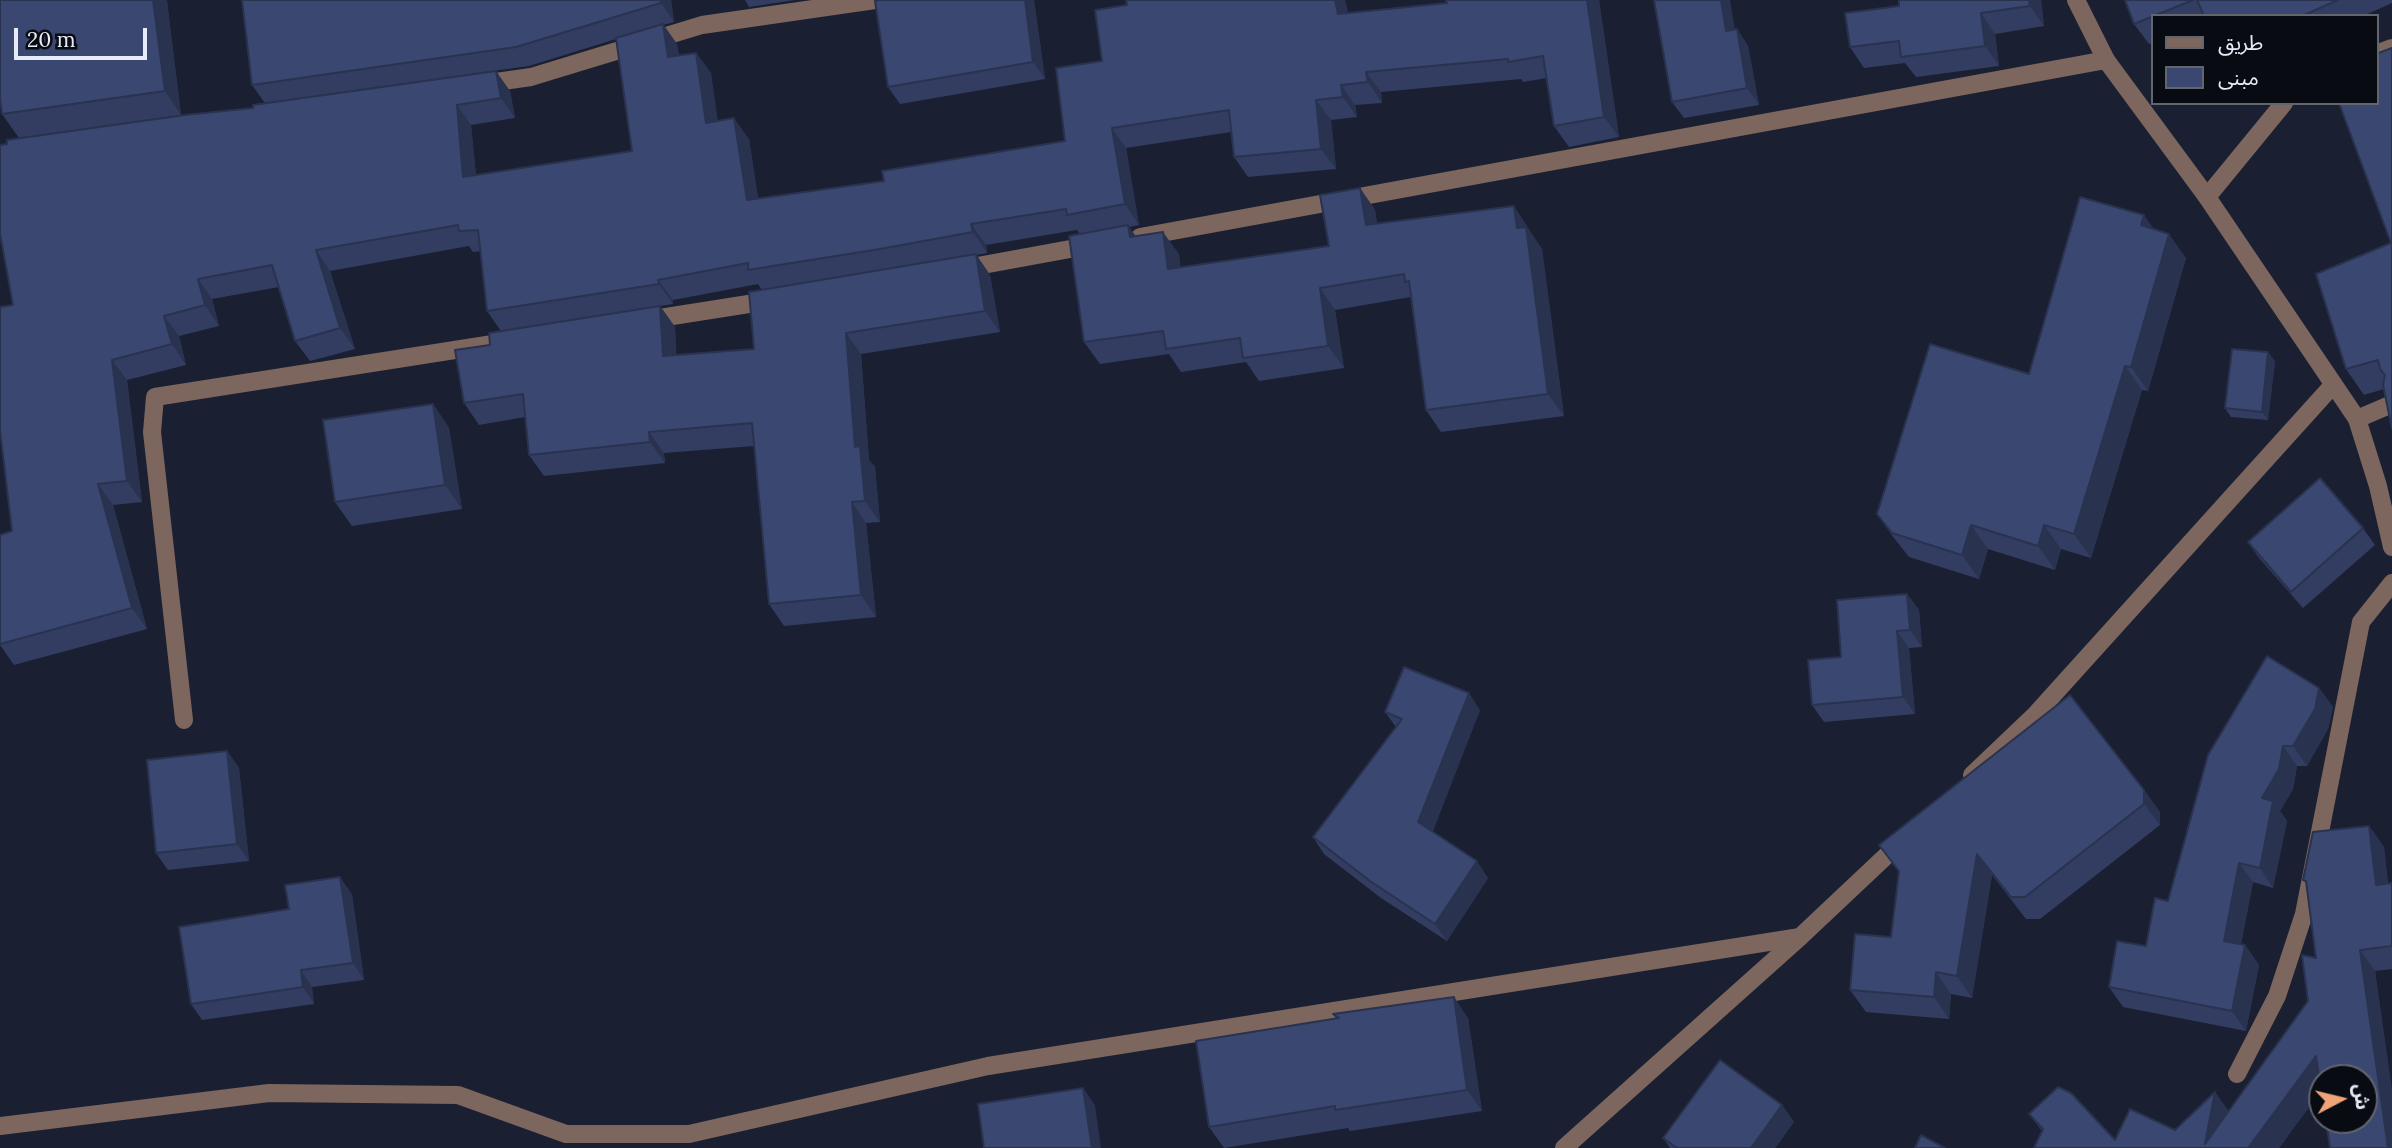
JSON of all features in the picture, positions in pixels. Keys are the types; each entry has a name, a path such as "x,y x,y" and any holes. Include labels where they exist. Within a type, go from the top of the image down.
{"street":[{"path":"463,87 531,78 702,25 875,0"},
{"path":"2076,0 2106,60 2207,197 2357,419 2378,486 2392,547"},
{"path":"938,274 2106,60"},
{"path":"2207,197 2282,105"},
{"path":"635,322 786,298"},
{"path":"184,720 152,432 155,397 526,339"},
{"path":"1957,789 2035,715 2333,385"},
{"path":"2357,419 2392,404"},
{"path":"2237,1074 2277,996 2304,914 2361,622 2392,583"},
{"path":"1564,1148 1800,937 1918,826"},
{"path":"0,1126 269,1093 458,1095 566,1134 689,1134 988,1066 1800,937"}],"building":[{"path":"0,0 153,0 165,91 2,114"},
{"path":"242,0 660,0 661,3 516,47 252,85"},
{"path":"1025,0 1033,62 888,87 875,1"},
{"path":"1126,0 1335,0 1338,14 1447,3 1446,0 1587,0 1604,117 1554,126 1543,56 1508,62 1508,59 1366,72 1368,82 1341,85 1343,97 1316,100 1321,149 1234,157 1229,110 1112,128 1125,204 1067,215 1066,209 971,224 973,232 880,249 748,270 748,263 658,280 659,284 487,311 478,230 459,231 458,225 316,250 340,328 295,341 272,265 198,279 205,305 164,316 172,344 112,360 127,481 98,484 132,608 0,644 0,535 12,531 0,430 0,307 13,305 0,234 0,145 7,144 7,140 253,108 253,105 496,71 501,98 457,105 463,177 632,151 616,38 663,24 668,57 696,53 706,123 734,118 747,200 884,181 882,171 1065,141 1056,68 1102,61 1095,10 1127,5"},
{"path":"1654,0 1721,0 1726,31 1737,29 1747,88 1672,102"},
{"path":"1899,0 2029,0 2030,6 1981,13 1985,46 1901,57 1899,41 1850,47 1845,13 1899,6"},
{"path":"2125,0 2193,0 2159,14 2150,14 2150,17 2134,24"},
{"path":"2197,0 2338,0 2306,14 2203,14"},
{"path":"2392,48 2392,429 2383,385 2385,375 2378,360 2346,369 2316,274 2391,243 2340,105 2378,105 2378,53"},
{"path":"1360,188 1366,225 1514,206 1517,228 1526,227 1548,394 1426,410 1409,281 1405,282 1404,274 1320,288 1328,346 1243,358 1240,338 1166,349 1163,331 1084,342 1069,236 1128,225 1130,237 1163,232 1168,269 1329,246 1320,195"},
{"path":"2080,197 2144,215 2141,225 2169,234 2131,367 2125,366 2074,534 2044,525 2038,546 1971,525 1962,555 1892,533 1877,514 1930,344 2029,374"},
{"path":"976,254 985,311 846,333 855,447 860,446 865,501 852,502 861,595 769,604 752,423 649,432 650,442 529,455 523,394 464,403 455,350 490,345 489,333 660,306 663,356 754,349 749,292"},
{"path":"2232,349 2268,352 2262,412 2225,408"},
{"path":"433,404 445,485 335,502 323,420"},
{"path":"2320,478 2363,528 2291,592 2248,542"},
{"path":"1907,594 1910,630 1897,631 1903,697 1812,705 1808,660 1841,657 1837,600"},
{"path":"2267,656 2319,688 2315,709 2293,746 2283,746 2279,769 2262,798 2273,801 2260,868 2239,863 2224,941 2245,945 2232,1011 2109,987 2117,941 2146,946 2155,898 2168,901 2208,755"},
{"path":"1404,667 1469,693 1418,822 1477,861 1435,924 1370,881 1313,837 1402,719 1385,712"},
{"path":"2070,695 2144,790 2144,804 2025,897 2011,897 1977,854 1957,976 1936,972 1934,997 1850,990 1855,934 1891,937 1899,871 1879,845"},
{"path":"227,751 237,844 156,853 147,760"},
{"path":"2369,826 2376,885 2392,883 2392,946 2360,950 2376,1064 2317,1064 2316,1056 2248,1148 2034,1148 2043,1129 2029,1114 2058,1087 2071,1093 2115,1140 2130,1109 2175,1130 2215,1092 2205,1144 2308,1001 2302,955 2316,958 2306,881 2303,880 2313,832"},
{"path":"340,877 353,963 301,970 303,987 191,1004 179,927 289,909 285,885"},
{"path":"1454,997 1467,1090 1335,1110 1335,1106 1209,1127 1196,1041 1339,1018 1333,1014"},
{"path":"1720,1060 1782,1105 1751,1148 1677,1148 1663,1138"},
{"path":"2378,1077 2388,1148 2330,1148 2328,1134 2378,1134"},
{"path":"1083,1088 1092,1148 984,1148 978,1104"},
{"path":"1921,1135 1945,1148 1915,1148"}]}
